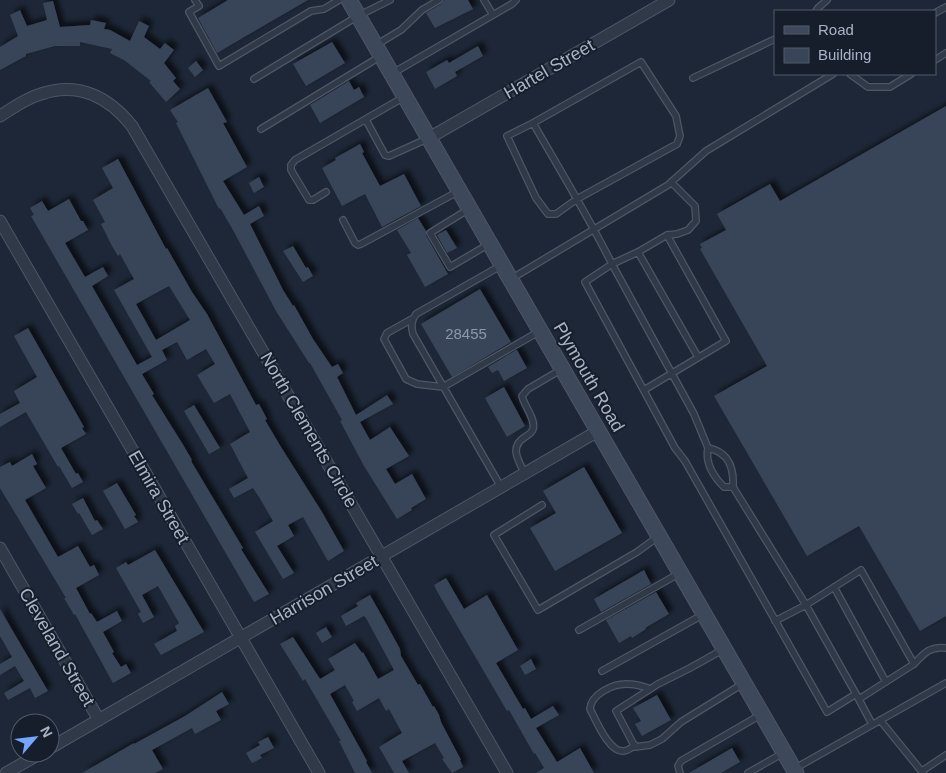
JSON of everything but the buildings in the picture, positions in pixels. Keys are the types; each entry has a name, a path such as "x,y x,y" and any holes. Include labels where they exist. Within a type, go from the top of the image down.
{"main road":[{"name":"Plymouth Road","path":"349,0 794,771"}],"street":[{"name":"Hartel Street","path":"429,138 669,0"},
{"name":"North Clements Circle","path":"0,116 31,98 54,90 80,91 99,97 114,106 132,126 507,773"},
{"name":"Elmira Street","path":"0,221 319,773"},
{"name":"Harrison Street","path":"60,742 598,432"},
{"name":"Cleveland Street","path":"0,548 99,720"},
{"path":"6,773 24,763"}],"lane":[{"path":"196,0 199,6 188,12 219,66 311,11 324,9 339,0"},
{"path":"254,79 358,16 390,0"},
{"path":"261,129 378,50 422,10 438,0"},
{"path":"484,0 493,15"},
{"path":"391,74 516,0"},
{"path":"817,10 827,0"},
{"path":"692,78 774,39"},
{"path":"641,62 676,116 680,136 677,144 577,199 556,214 548,214 536,198 507,136 533,123 641,62"},
{"path":"510,279 671,182 706,151 831,75"},
{"path":"851,75 868,87 890,87 910,75"},
{"path":"326,192 309,200 291,170 291,164 404,97"},
{"path":"366,120 385,155 389,156 429,138"},
{"path":"533,123 594,229 694,414 708,448 707,456 716,479 724,487 733,487"},
{"path":"671,182 694,206 696,221 688,230 667,235 638,252 612,264 585,282 644,390 827,712 886,682 914,664 926,650 937,647 946,648"},
{"path":"343,220 355,243 358,245 459,190"},
{"path":"470,209 430,233 450,267 490,244"},
{"path":"644,390 726,341 667,235"},
{"path":"638,252 698,357"},
{"path":"501,487 413,334 411,326 416,314 502,265"},
{"path":"412,320 387,334 384,338 387,345 406,379 417,384 443,387 540,331"},
{"path":"525,474 516,456 516,446 520,440 530,434 533,429 533,423 522,396 528,389 562,368"},
{"path":"708,448 717,450 728,460 734,474 733,487 806,605 872,724"},
{"path":"542,505 494,535 538,610 638,551 659,536"},
{"path":"776,621 806,605 861,570 914,664"},
{"path":"579,630 680,573"},
{"path":"834,587 886,682"},
{"path":"602,671 704,614"},
{"path":"635,746 616,711 650,689 724,649"},
{"path":"794,771 946,682"},
{"path":"650,689 628,684 614,686 595,696 590,709 610,745 621,751 635,746 650,745 662,739 681,722 744,683"},
{"path":"680,773 678,766 681,761 762,714"},
{"path":"880,720 922,772 946,755"},
{"path":"748,773 784,753"}]}
